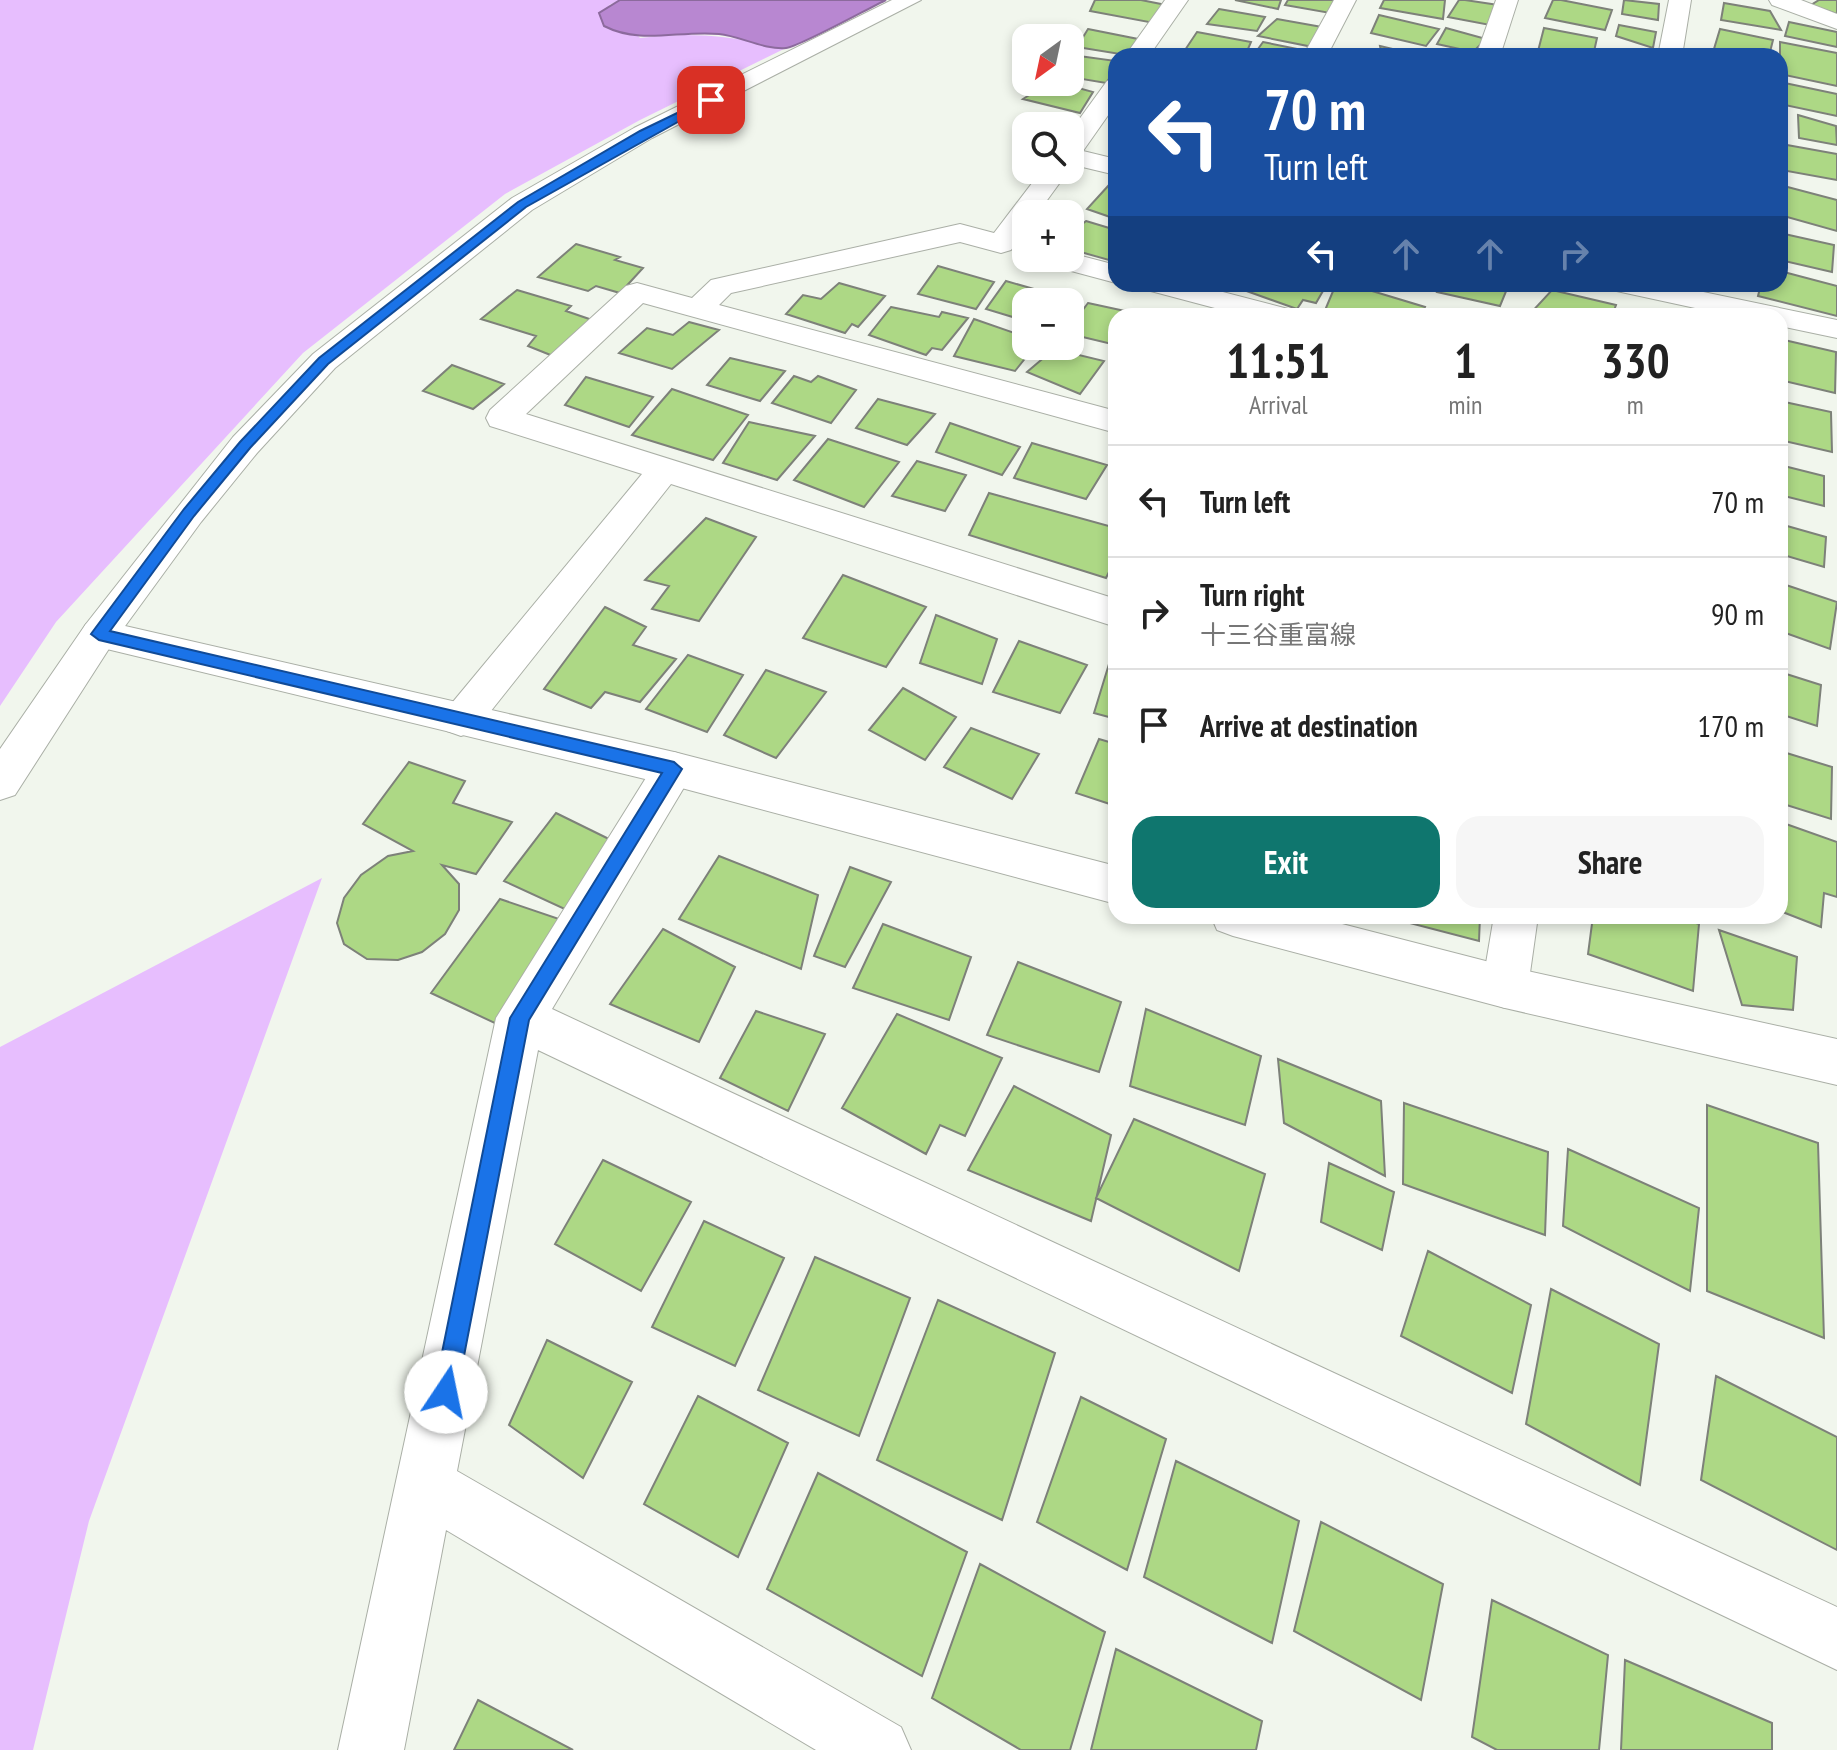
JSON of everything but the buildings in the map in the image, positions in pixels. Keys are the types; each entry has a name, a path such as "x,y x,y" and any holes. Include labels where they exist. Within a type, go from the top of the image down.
{"street":[{"path":"0,783 99,634 189,513 245,445 324,361 522,204 643,133 910,0"},
{"path":"1143,48 1177,0"},
{"path":"1319,48 1345,0"},
{"path":"1491,48 1507,0"},
{"path":"1671,48 1680,0"},
{"path":"1780,0 1837,22"},
{"path":"1084,133 1108,98"},
{"path":"1084,158 1108,165"},
{"path":"699,307 721,286 960,233 1012,247"},
{"path":"1084,266 1108,272"},
{"path":"1108,420 637,292 502,418 1108,610"},
{"path":"1188,292 1250,308"},
{"path":"1664,292 1740,308"},
{"path":"1788,318 1837,329"},
{"path":"461,720 663,471"},
{"path":"99,634 674,769 1108,883"},
{"path":"371,1750 520,1018 674,769"},
{"path":"1264,924 1505,987 1837,1062"},
{"path":"1505,987 1515,924"},
{"path":"520,1018 1837,1639"},
{"path":"427,1486 878,1750"}],"shaded area":[{"path":"0,0 620,0 609,5 640,38 714,36 786,48 640,120 505,194 303,353 56,622 0,706"},
{"path":"620,0 886,0 805,41 778,48 719,34 646,36 618,32 604,26 599,13"},
{"path":"322,878 89,1521 33,1750 0,1750 0,1047"}],"route":[{"path":"446,1392 520,1018 674,769 99,634 189,513 245,445 324,361 522,204 643,133 711,100"}]}
